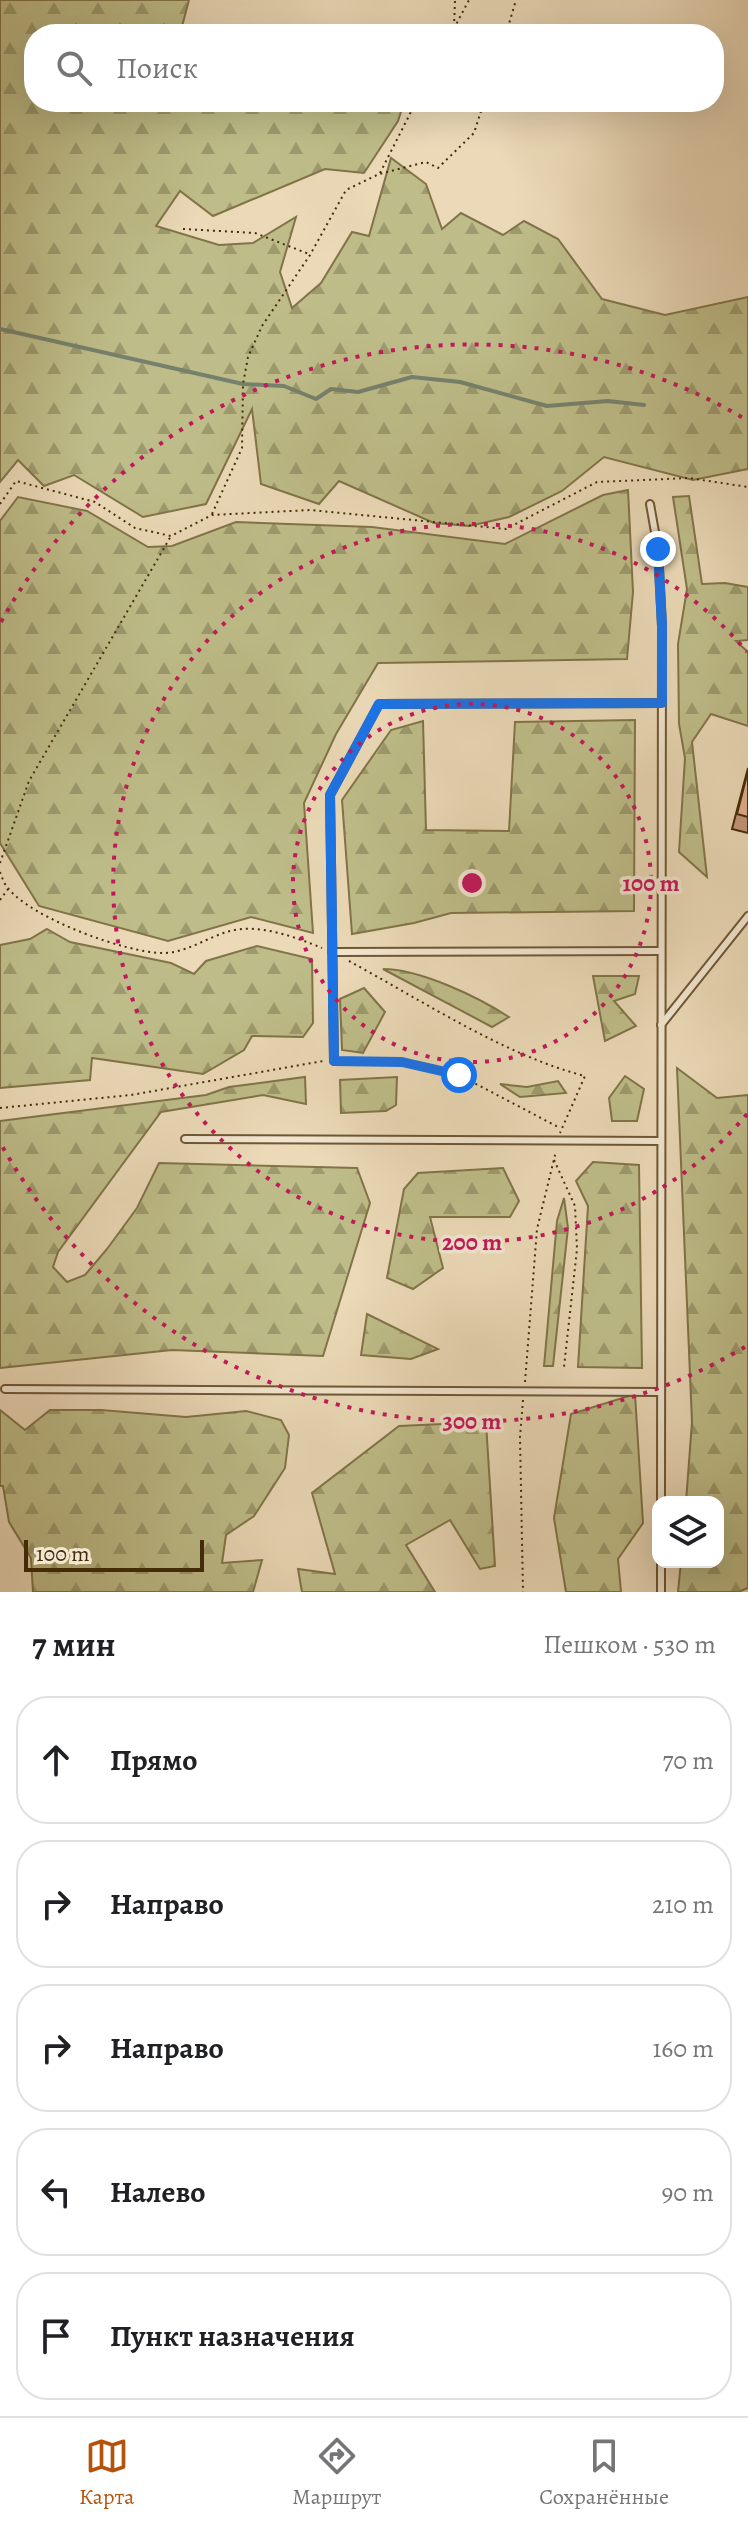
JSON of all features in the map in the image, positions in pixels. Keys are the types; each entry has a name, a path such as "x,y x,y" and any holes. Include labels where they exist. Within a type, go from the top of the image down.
{"lane":[{"path":"650,504 658,549 662,626 661,1496"},
{"path":"334,1061 330,795 379,704 662,703"},
{"path":"661,1025 748,916"},
{"path":"332,952 660,951"},
{"path":"185,1139 661,1141"},
{"path":"5,1389 661,1392"},
{"path":"661,1568 661,1592"}],"path":[{"path":"454,24 455,0"},
{"path":"456,24 469,0"},
{"path":"509,24 516,0"},
{"path":"379,174 411,112"},
{"path":"212,515 242,448 243,384 248,357 262,326 310,255 346,190 379,174 426,162 438,168 474,133 481,112"},
{"path":"183,229 255,233 310,255"},
{"path":"0,863 29,781 171,536 212,515 310,510 506,529 597,482 689,478 748,487"},
{"path":"0,504 16,481 95,502 135,528 171,536"},
{"path":"0,872 8,889 52,921 108,942 164,953 195,946 230,930 263,930 301,939 332,952 501,1043 585,1076 561,1129 537,1229 520,1437 523,1592"},
{"path":"0,900 8,889"},
{"path":"0,1108 131,1095 313,1061 402,1062 459,1075 561,1129"},
{"path":"553,1159 575,1206 577,1249 564,1367"}],"green space":[{"path":"0,0 189,0 183,24 24,24 24,112 401,112 364,173 325,169 213,216 180,191 156,226 219,245 253,243 296,217 280,272 292,308 321,283 352,232 369,236 391,158 426,184 442,229 461,213 503,235 524,221 558,239 602,299 665,315 748,297 748,469 693,480 604,457 562,491 509,517 469,526 434,523 339,481 319,504 261,484 252,409 206,504 143,517 74,475 44,486 18,460 0,482"},
{"path":"628,490 633,592 627,659 378,663 336,734 304,803 313,933 251,917 168,941 39,906 0,843 0,521 18,497 87,511 148,547 172,546 236,522 372,527 505,544 603,495"},
{"path":"689,496 702,584 725,583 748,587 748,640 736,641 748,652 748,726 711,714 692,742 707,877 679,852 685,758 679,724 678,644 687,589 673,497"},
{"path":"635,720 634,911 451,913 352,934 342,800 391,730 423,721 426,830 509,831 515,722"},
{"path":"47,929 70,942 171,963 194,974 206,961 257,946 312,959 313,1023 303,1037 252,1036 244,1050 203,1074 92,1058 90,1080 0,1088 0,945 30,939"},
{"path":"383,969 414,974 448,986 509,1017 492,1027"},
{"path":"593,976 639,976 635,994 614,1001 636,1026 605,1041"},
{"path":"364,988 385,1012 363,1053 342,1050 340,999"},
{"path":"677,1068 717,1098 748,1095 748,1588 738,1592 678,1592 680,1568 724,1568 724,1496 686,1496 692,1422"},
{"path":"625,1076 644,1089 637,1121 612,1121 609,1098"},
{"path":"305,1077 306,1104 263,1095 161,1112 58,1252 53,1267 67,1282 85,1275 137,1208 159,1163 357,1168 370,1203 323,1356 172,1350 0,1368 0,1121 206,1095 229,1087"},
{"path":"397,1077 396,1105 386,1111 341,1113 340,1080"},
{"path":"558,1081 566,1093 520,1097 500,1084 527,1087"},
{"path":"593,1162 639,1165 642,1368 578,1367 588,1206 576,1181"},
{"path":"503,1168 519,1201 510,1217 430,1217 443,1268 413,1289 387,1278 404,1189 418,1173"},
{"path":"564,1198 568,1228 553,1366 544,1366 557,1221"},
{"path":"367,1314 438,1349 411,1359 361,1355"},
{"path":"635,1394 643,1523 618,1559 621,1592 566,1592 554,1518 571,1414"},
{"path":"0,1410 25,1430 50,1410 101,1410 186,1417 246,1411 281,1420 289,1435 285,1468 254,1516 226,1535 222,1563 262,1560 253,1592 33,1592 31,1558 9,1522 3,1486 0,1486"},
{"path":"486,1422 495,1566 480,1569 450,1520 406,1545 435,1592 302,1592 298,1569 335,1574 312,1493 399,1426"}],"building":[{"path":"748,771 748,817 737,814"}],"waterway":[{"path":"0,329 243,384 284,386 316,399 331,389 358,392 412,377 460,382 547,406 608,401 644,405"}],"route":[{"path":"459,1075 402,1062 334,1061 330,795 379,704 662,703 658,549"}]}
